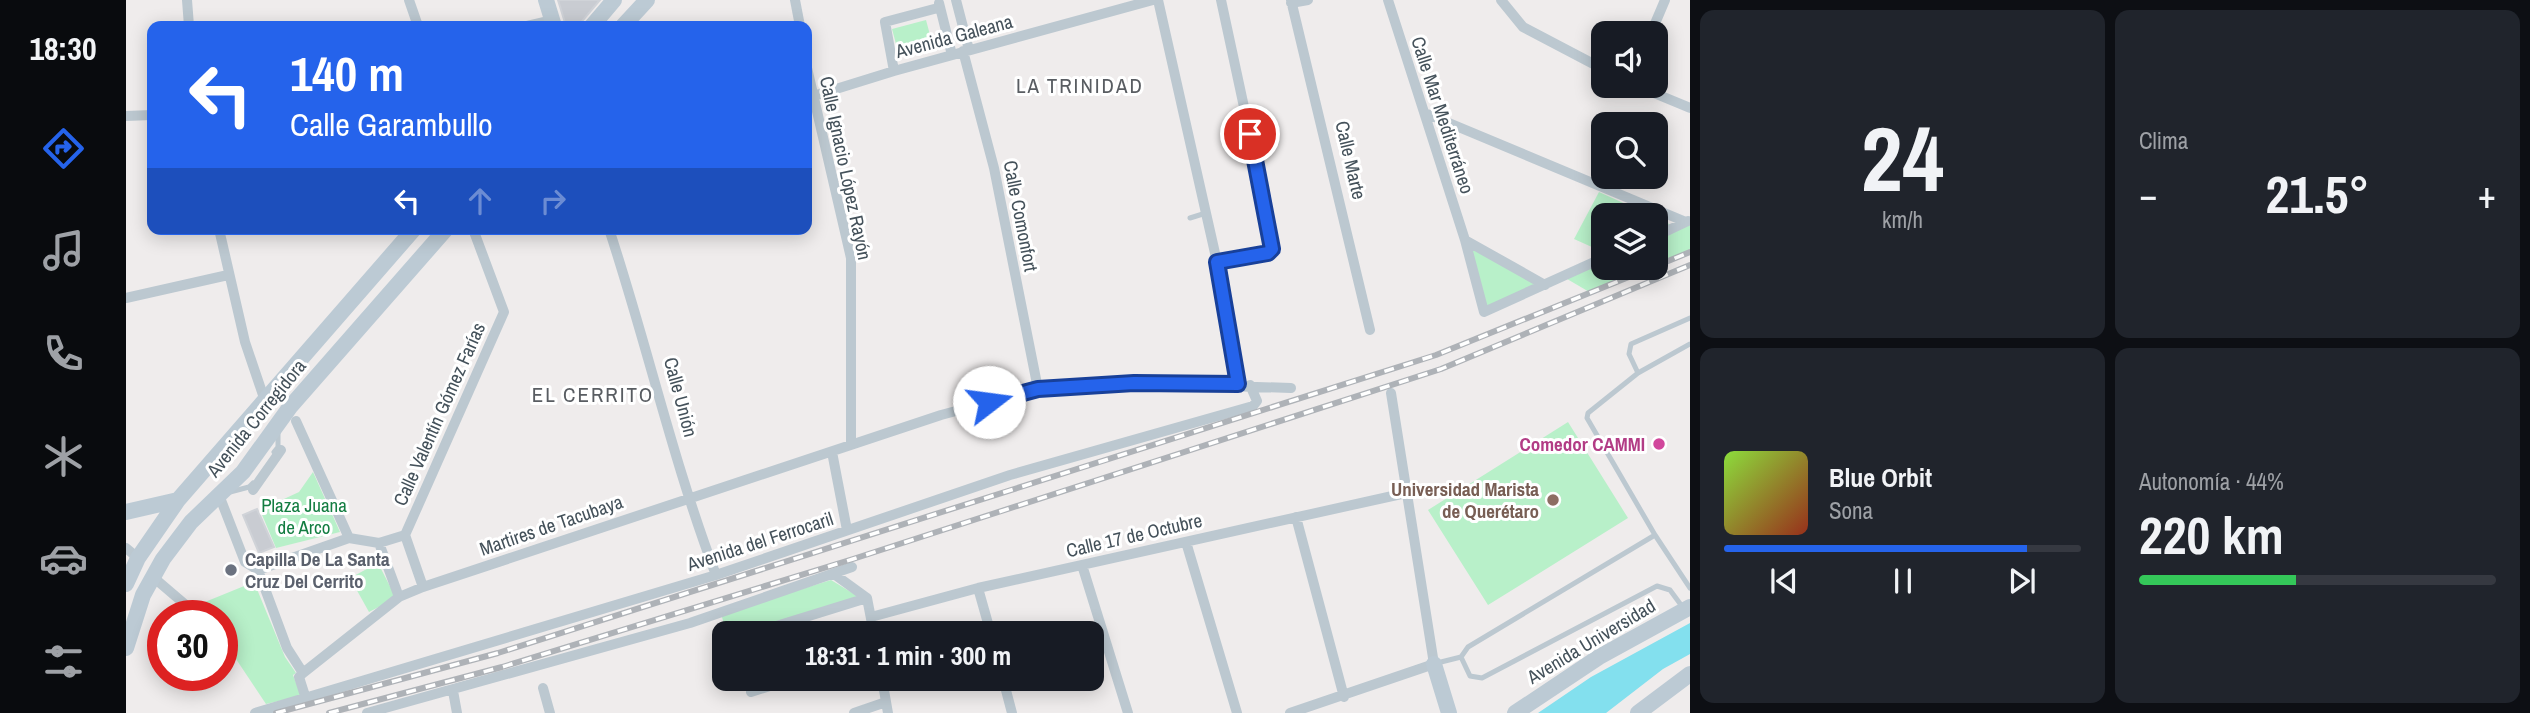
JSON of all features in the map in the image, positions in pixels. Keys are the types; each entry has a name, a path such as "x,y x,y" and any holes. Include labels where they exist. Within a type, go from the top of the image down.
{"main road":[{"path":"546,0 552,21"},
{"path":"596,21 614,0"},
{"path":"628,21 647,0"},
{"name":"Avenida Corregidora","path":"126,584 132,553 409,235"},
{"name":"Avenida Corregidora","path":"126,648 143,595 191,522 243,472 441,235"},
{"path":"222,450 223,461 230,468 243,472"},
{"path":"126,512 178,500"},
{"name":"Avenida Universidad","path":"1515,713 1599,657 1687,609"},
{"path":"1434,664 1449,713"},
{"path":"1639,713 1690,674"}],"street":[{"path":"187,0 189,21"},
{"path":"409,0 416,21"},
{"path":"796,0 799,21"},
{"path":"956,0 961,52"},
{"name":"Avenida Galeana","path":"812,96 1153,0"},
{"path":"1158,0 1217,262 1238,384"},
{"path":"1217,262 1268,253 1273,242 1221,0"},
{"path":"1291,1 1308,0"},
{"name":"Calle Mar Mediterráneo","path":"1388,0 1465,240 1484,313 1591,264"},
{"path":"1501,0 1523,27 1591,63"},
{"path":"1656,21 1665,0"},
{"name":"Calle Marte","path":"1291,1 1370,330"},
{"path":"894,71 885,22 937,6 961,52"},
{"name":"Calle Comonfort","path":"961,52 994,168 1038,389"},
{"path":"1667,98 1690,107"},
{"name":"Calle Ignacio López Rayón","path":"812,108 851,258 851,444"},
{"path":"1425,113 1688,221"},
{"path":"126,116 147,115"},
{"path":"1668,230 1688,221"},
{"path":"220,235 245,342 265,401"},
{"name":"Calle Valentín Gómez Farías","path":"405,535 504,312 475,235"},
{"name":"Calle Unión","path":"611,235 630,292 687,498 716,575"},
{"path":"1465,240 1545,285"},
{"path":"126,298 228,275"},
{"name":"Martires de Tacubaya","path":"303,673 399,597 423,587 941,415 1038,389 1134,383 1238,384 1291,388"},
{"name":"Avenida del Ferrocaril","path":"255,713 716,575 1010,475 1252,406 1257,401 1250,385"},
{"path":"1290,713 1307,710 1434,664 1391,393"},
{"path":"289,419 349,538"},
{"path":"253,490 281,450"},
{"path":"832,452 847,530"},
{"name":"Calle 17 de Octubre","path":"871,617 978,588 1406,493"},
{"path":"219,495 245,562 256,575 287,648 303,673 299,677 306,699"},
{"path":"1296,517 1344,697"},
{"path":"256,575 349,538 379,543 405,535 423,587"},
{"path":"1186,542 1237,713"},
{"path":"379,543 399,597"},
{"path":"1082,565 1128,713"},
{"path":"367,713 690,623 852,568"},
{"path":"834,574 867,598 872,621"},
{"path":"153,577 180,600"},
{"path":"978,588 987,621"},
{"path":"793,621 867,598"},
{"path":"543,688 550,713"},
{"path":"453,691 457,713"},
{"path":"1007,691 1013,713"},
{"path":"854,713 887,708"}],"lane":[{"path":"1190,218 1206,214"},
{"path":"1638,373 1629,354 1631,344 1690,318"},
{"path":"1690,344 1638,373 1591,409 1587,418 1655,536 1690,589"},
{"path":"219,495 249,487 278,447 289,419"},
{"path":"243,472 261,471"},
{"path":"1434,664 1461,657 1468,647 1655,536"},
{"path":"1461,657 1470,676 1482,678 1657,586 1670,590 1687,609"}],"green space":[{"path":"926,20 933,46 899,55 892,29"},
{"path":"1599,192 1623,203 1593,203"},
{"path":"1591,207 1591,247 1574,239"},
{"path":"1690,221 1690,252 1668,261 1668,223 1676,227"},
{"path":"1467,242 1544,285 1486,311"},
{"path":"1591,264 1591,280 1622,280 1591,293 1562,276"},
{"path":"1568,422 1628,518 1488,605 1428,510"},
{"name":"Plaza Juana de Arco","path":"313,472 340,532 276,548 260,510 299,492"},
{"path":"378,563 396,598 369,612 350,578"},
{"path":"831,580 859,597 782,621 723,621 721,614"},
{"path":"254,582 285,657 296,673 293,675 301,696 266,704 238,662 238,600 210,600"}],"water":[{"path":"1690,623 1690,654 1663,669 1606,713 1538,713 1591,677"}],"building":[{"path":"558,0 600,0 582,21 564,21"},
{"path":"257,509 274,547 259,553 243,515"}],"railway":[{"path":"1668,261 1690,252"},
{"path":"329,713 502,667 853,559 1441,369 1690,265"},
{"path":"276,713 498,653 1436,355 1621,280"}],"place":[{"name":"Comedor CAMMI","path":"1659,444"},
{"name":"Universidad Marista de Querétaro","path":"1553,500"},
{"name":"Capilla De La Santa Cruz Del Cerrito","path":"231,570"}],"district":[{"name":"LA TRINIDAD","path":"1080,86"},
{"name":"EL CERRITO","path":"593,395"}],"route":[{"path":"989,402 1038,389 1134,383 1238,384 1217,262 1268,253 1273,242 1250,134"}]}
